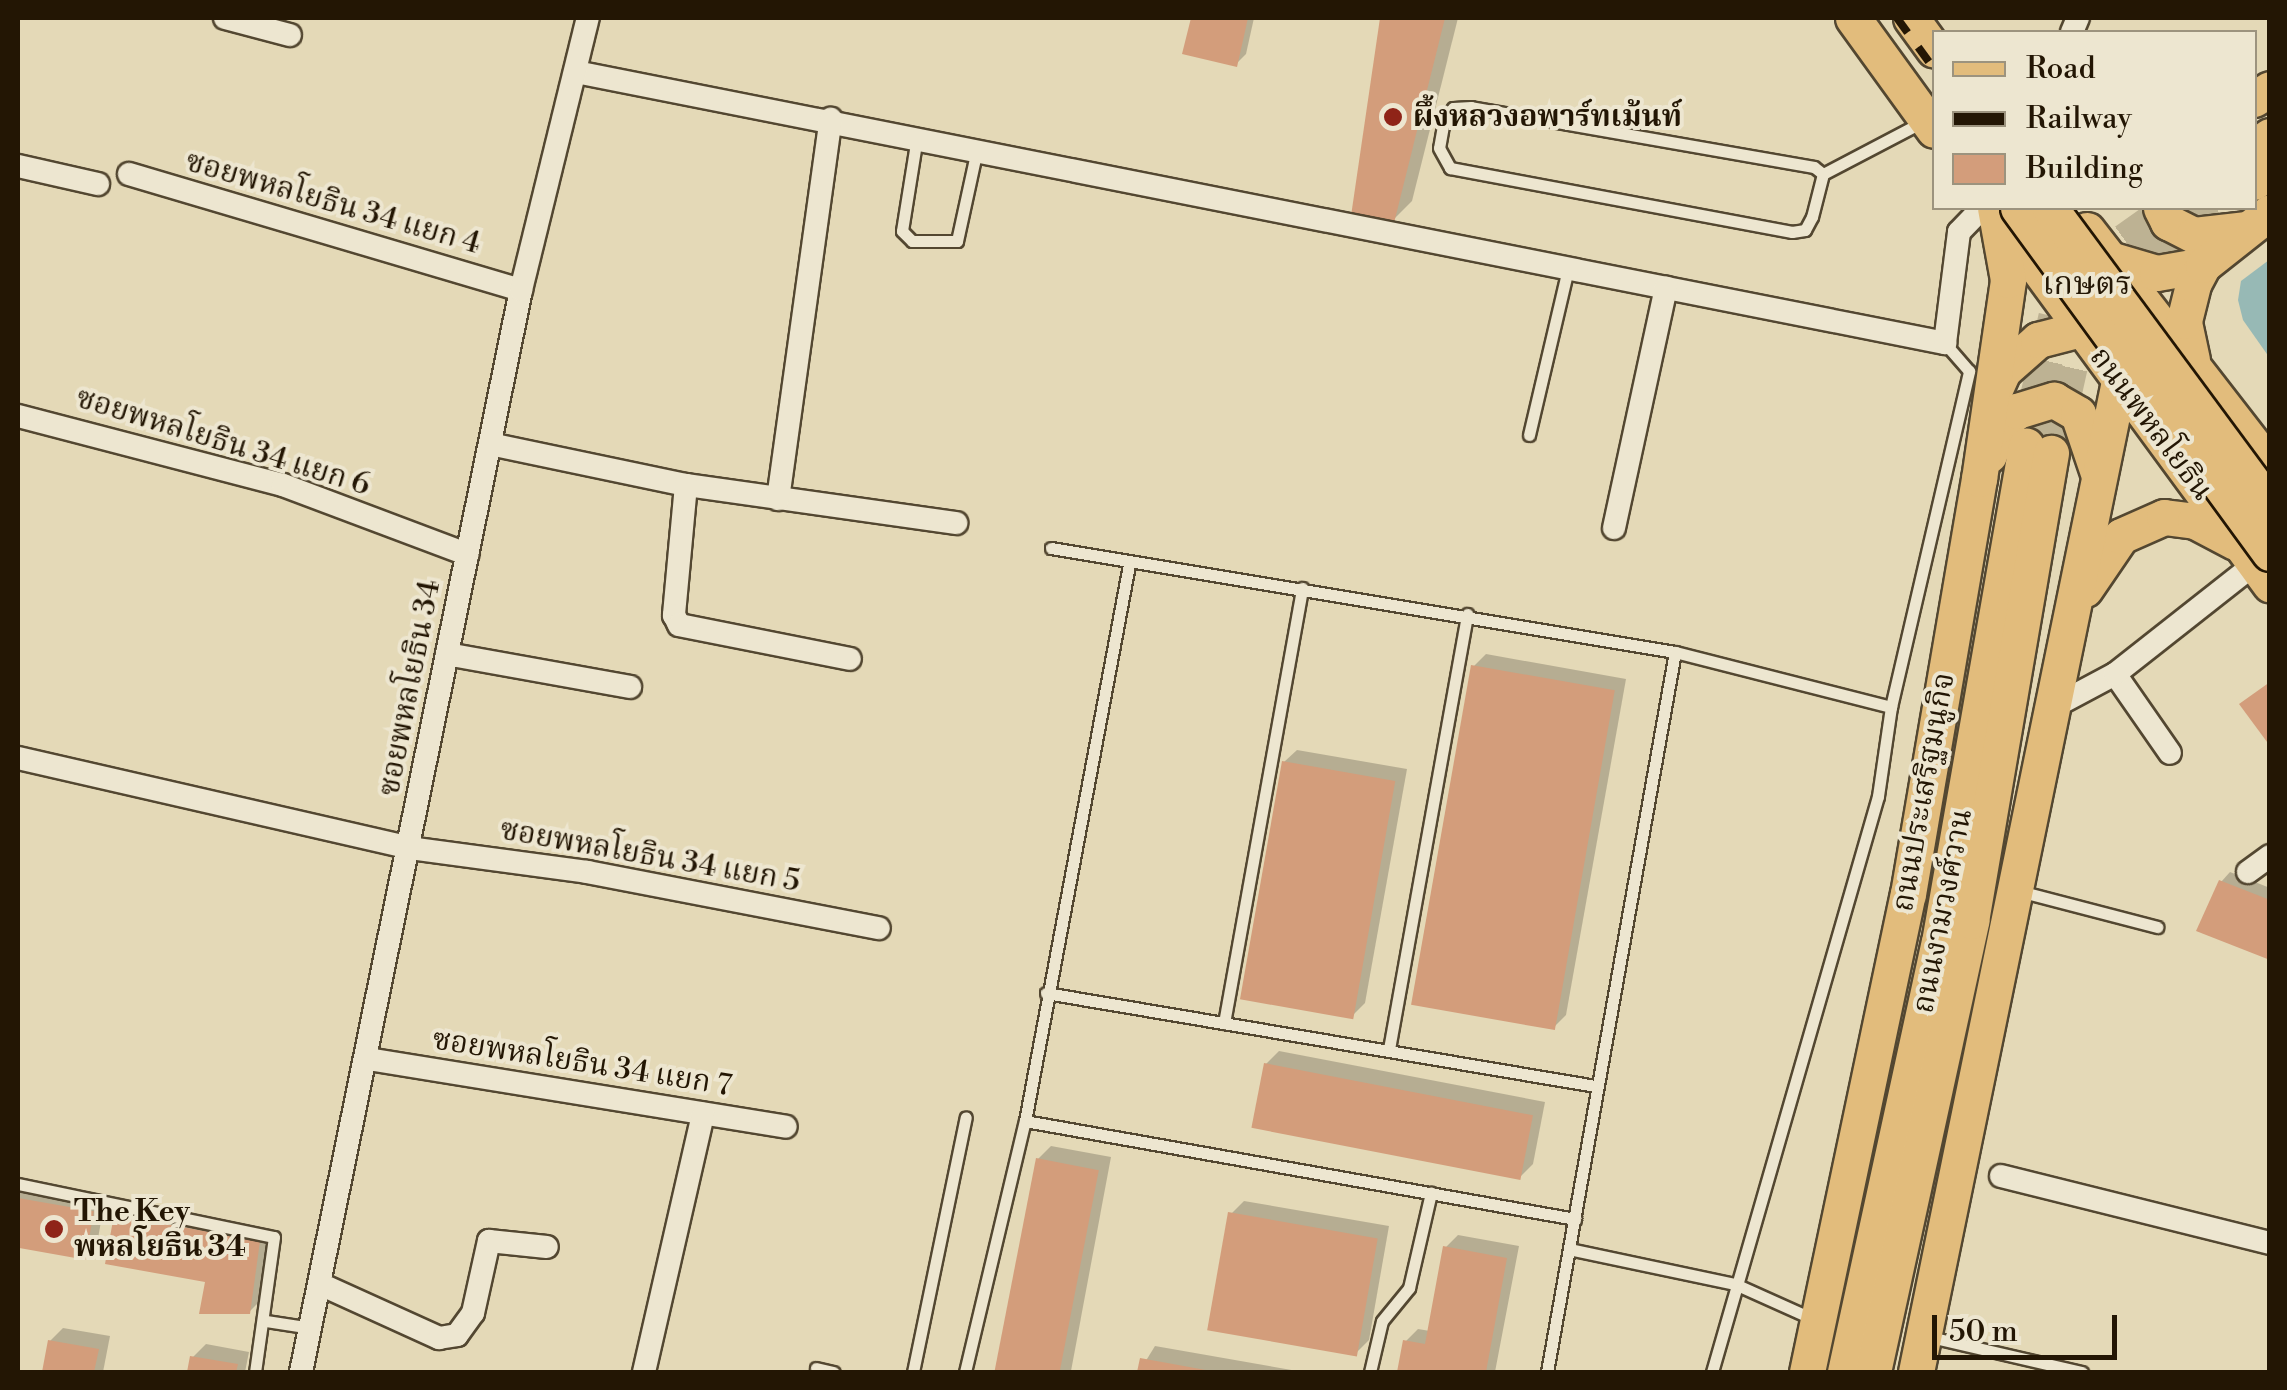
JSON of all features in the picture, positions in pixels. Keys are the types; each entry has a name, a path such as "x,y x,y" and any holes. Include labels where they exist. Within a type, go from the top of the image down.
{"main road":[{"path":"1853,18 1932,113"},
{"path":"1878,18 1932,112"},
{"path":"1911,18 1932,47"},
{"name":"ถนนประเสริฐมนูกิจ","path":"1806,1372 1908,894 1979,478 2008,280 1994,210"},
{"path":"2000,210 2074,233 2157,272 2202,266 2258,220"},
{"name":"ถนนพหลโยธิน","path":"2019,210 2259,562"},
{"path":"2161,210 2168,222 2194,235 2258,220"},
{"path":"2074,233 2094,325"},
{"path":"2074,233 2184,350 2270,466"},
{"path":"1998,352 2074,233"},
{"name":"ถนนพหลโยธิน","path":"2074,233 2094,325 2118,381 2259,562"},
{"name":"ถนนพหลโยธิน","path":"2074,233 2270,504"},
{"path":"2184,350 2184,322 2202,266"},
{"path":"1990,401 2022,351 2094,325 2184,350"},
{"path":"1916,1372 2019,890 2118,381"},
{"path":"1979,478 2001,424 2017,411 2054,400 2078,414 2099,476"},
{"name":"ถนนงามวงศ์วาน","path":"1845,1372 1939,942 2039,450 1971,921 1873,1372"},
{"path":"2259,562 2229,518 2233,493 2255,478 2270,481"},
{"path":"2072,614 2121,536 2164,517 2194,521 2259,562"}],"street":[{"path":"225,18 290,35"},
{"name":"ซอยพหลโยธิน 34","path":"301,1372 368,1059 521,290 588,18"},
{"path":"576,72 831,118 1946,344 1959,232 1980,210"},
{"path":"778,499 831,118"},
{"path":"18,166 98,184"},
{"name":"ซอยพหลโยธิน 34 แยก 4","path":"129,174 521,290"},
{"path":"1614,528 1666,288"},
{"name":"ซอยพหลโยธิน 34 แยก 6","path":"18,416 283,485 467,554"},
{"path":"490,444 686,485 956,524"},
{"path":"686,485 674,614 680,624 850,659"},
{"path":"2055,706 2115,674 2259,562"},
{"path":"446,654 630,687"},
{"path":"2115,674 2170,754"},
{"name":"ซอยพหลโยธิน 34 แยก 5","path":"18,758 410,848 587,872 879,928"},
{"path":"2248,872 2270,856"},
{"name":"ซอยพหลโยธิน 34 แยก 7","path":"368,1059 786,1127"},
{"path":"644,1372 703,1114"},
{"path":"2001,1176 2270,1243"},
{"path":"320,1284 438,1338 456,1335 473,1313 489,1241 547,1247"}],"lane":[{"path":"1823,174 1814,166 1470,106 1453,108 1444,120 1439,148 1450,168 1792,232 1805,230 1812,217 1823,174 1932,115"},
{"path":"917,137 902,231 912,241 957,241 977,149"},
{"path":"1529,434 1568,269"},
{"path":"1712,1372 1878,796 1891,707 1970,371 1946,344"},
{"path":"1051,548 1129,566 1302,588 1675,652 1891,707"},
{"path":"965,1372 1025,1121 1129,566"},
{"path":"1224,1022 1302,588"},
{"path":"1389,1049 1467,614"},
{"path":"1547,1372 1675,652"},
{"path":"2019,890 2157,927"},
{"path":"1046,994 1595,1086"},
{"path":"914,1372 966,1117"},
{"path":"1025,1121 1575,1219"},
{"path":"18,1184 274,1238 266,1320 255,1372"},
{"path":"1370,1372 1382,1321 1409,1288 1431,1193"},
{"path":"1569,1249 1735,1284 1786,1312 1818,1320"},
{"path":"266,1320 311,1328"},
{"path":"1926,1336 2082,1372"},
{"path":"816,1368 834,1372"}],"water":[{"path":"2269,260 2269,357 2243,320 2238,300 2241,281"}],"building":[{"path":"1191,18 1248,18 1237,67 1182,54"},
{"name":"ผึ้งหลวงอพาร์ทเม้นท์","path":"1380,18 1445,18 1394,223 1351,216"},
{"path":"1471,665 1615,690 1555,1030 1411,1005"},
{"path":"2270,682 2270,746 2239,704"},
{"path":"1282,761 1395,781 1353,1019 1240,999"},
{"path":"2219,880 2270,900 2270,960 2196,931"},
{"path":"1264,1063 1533,1115 1520,1180 1251,1128"},
{"path":"1036,1158 1099,1170 1060,1372 994,1372"},
{"name":"The Key พหลโยธิน 34","path":"18,1198 94,1211 85,1260 18,1248"},
{"path":"1228,1212 1378,1238 1357,1357 1207,1330"},
{"path":"114,1215 260,1241 250,1314 199,1314 205,1282 105,1264"},
{"path":"1443,1246 1507,1258 1486,1372 1397,1372 1403,1340 1425,1344"},
{"path":"48,1340 99,1349 94,1372 42,1372"},
{"path":"190,1356 238,1364 236,1372 187,1372"},
{"path":"1140,1358 1211,1371 1211,1372 1137,1372"}],"tunnel":[{"path":"2082,271 2168,210"},
{"path":"2051,453 2077,336 2103,292 2216,210"},
{"path":"2026,446 2056,316"}],"railway":[{"path":"1897,18 1932,66"},
{"path":"2038,210 2270,525"},
{"path":"2056,210 2270,499"}],"place":[{"name":"ผึ้งหลวงอพาร์ทเม้นท์","path":"1393,117"},
{"name":"The Key พหลโยธิน 34","path":"54,1229"}],"district":[{"name":"เกษตร","path":"2087,284"}]}
